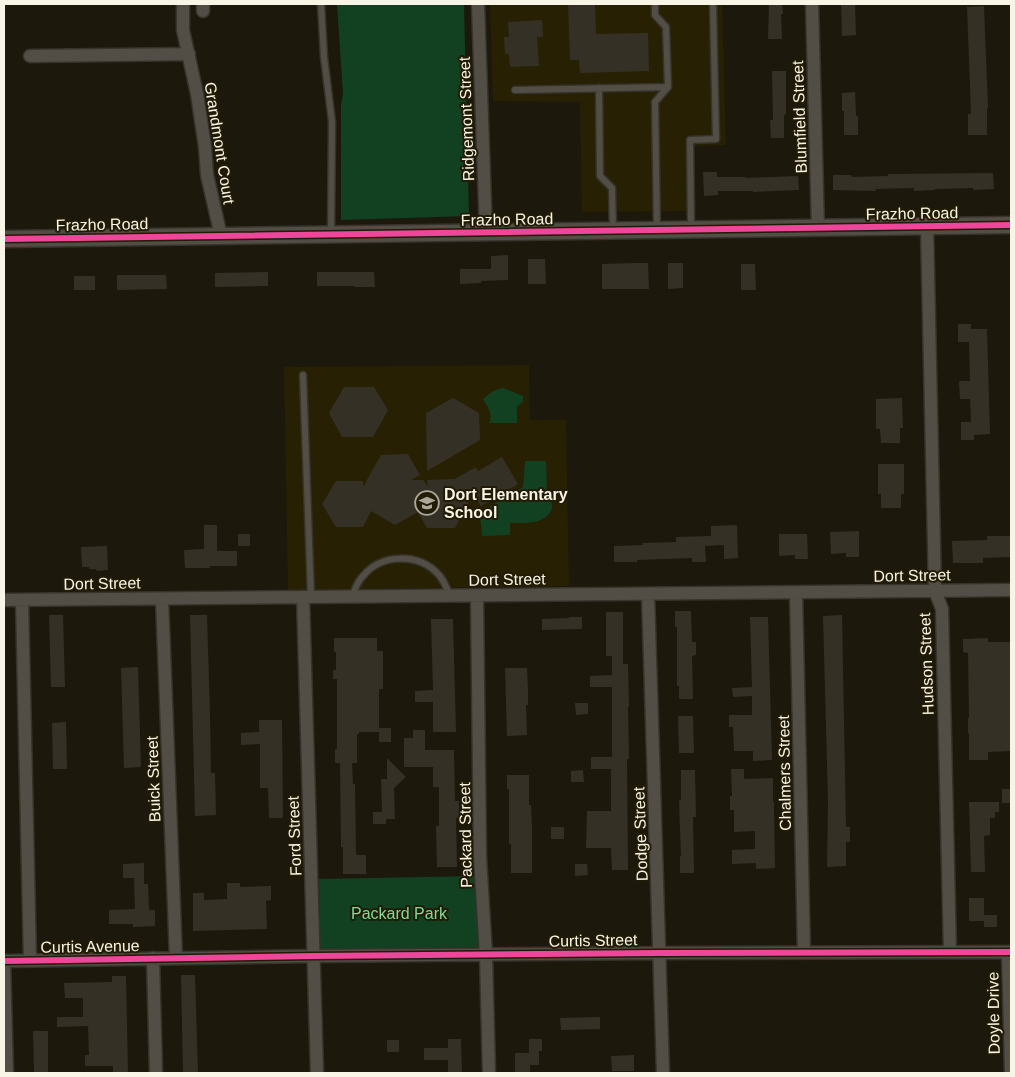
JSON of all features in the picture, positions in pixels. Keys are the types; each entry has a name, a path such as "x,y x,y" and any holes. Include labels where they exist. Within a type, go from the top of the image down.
{"street":[{"name":"Grandmont Court","path":"182,4 183,30 197,94 205,147 207,176 221,236"},
{"name":"Ridgemont Street","path":"478,4 486,233"},
{"name":"Blumfield Street","path":"812,4 818,228"},
{"path":"30,56 189,54"},
{"name":"Frazho Road","path":"4,239 1011,225"},
{"name":"Hudson Street","path":"927,227 935,591 942,609 950,952"},
{"name":"Dort Street","path":"4,600 1011,590"},
{"name":"Chalmers Street","path":"796,592 804,952"},
{"name":"Dodge Street","path":"648,594 663,1073"},
{"name":"Packard Street","path":"477,596 480,856 486,955 489,1073"},
{"name":"Ford Street","path":"307,597 317,1073"},
{"name":"Buick Street","path":"162,599 176,958"},
{"path":"22,600 30,961"},
{"name":"Curtis Street","path":"176,958 660,953 1010,952"},
{"name":"Doyle Drive","path":"1010,952 1011,1073"},
{"path":"153,958 156,1073"},
{"name":"Curtis Avenue","path":"4,961 176,958"},
{"path":"4,961 7,1073"}],"lane":[{"path":"321,4 324,57 332,122 331,235"},
{"path":"655,4 656,15 666,26 668,87 655,102 657,231"},
{"path":"691,230 690,140 716,139 713,4"},
{"path":"515,90 668,87"},
{"path":"599,88 600,176 612,188 612,232"},
{"path":"303,375 307,597"},
{"path":"352,597 356,585 363,575 377,564 394,558 418,561 429,567 438,575 450,596"}],"shaded area":[{"path":"490,4 722,4 726,145 694,146 696,211 582,212 580,102 493,101"},
{"name":"Dort Elementary School","path":"529,365 530,420 566,420 569,586 288,590 284,367"}],"green space":[{"path":"337,4 464,4 469,216 341,220 341,105 343,94"},
{"path":"503,388 523,396 523,401 517,407 517,423 489,423 491,417 483,399 493,391"},
{"path":"525,461 546,461 547,493 552,505 550,513 535,522 510,523 510,535 482,536 480,515 482,511 523,487"},
{"name":"Packard Park","path":"477,876 478,947 320,950 319,879"}],"building":[{"path":"568,4 595,4 596,34 648,33 649,71 580,73 579,60 570,60"},
{"path":"769,4 782,4 782,39 768,39"},
{"path":"841,4 855,4 856,35 842,36"},
{"path":"984,6 988,108 987,135 968,135 968,114 971,114 967,7"},
{"path":"542,20 543,37 537,37 539,66 510,67 509,54 505,54 504,37 509,37 508,22"},
{"path":"772,71 786,71 784,138 771,138 770,120 773,120"},
{"path":"855,92 858,135 844,135 842,93"},
{"path":"703,172 717,172 717,177 798,176 799,190 718,191 718,195 704,196"},
{"path":"993,173 994,189 973,190 973,188 914,191 914,188 875,189 876,191 833,190 833,175 851,175 852,177 888,176 888,174"},
{"path":"508,255 508,280 460,284 460,269 491,269 491,256"},
{"path":"528,259 545,259 546,284 528,284"},
{"path":"648,263 649,289 602,289 602,264"},
{"path":"668,263 683,263 683,288 668,289"},
{"path":"741,264 755,264 756,290 741,290"},
{"path":"268,272 268,286 215,287 215,273"},
{"path":"317,272 374,272 375,287 317,286"},
{"path":"117,275 166,275 167,289 117,290"},
{"path":"74,276 95,276 95,290 74,290"},
{"path":"958,324 971,324 971,329 987,329 990,434 974,435 974,440 961,440 961,422 971,422 970,399 960,399 959,381 970,381 969,342 958,342"},
{"path":"344,387 374,387 388,410 373,437 342,437 329,413"},
{"path":"453,398 479,413 480,440 427,471 426,413"},
{"path":"902,398 903,428 900,428 900,443 881,443 880,429 876,429 876,399"},
{"path":"408,454 420,475 411,480 423,480 428,487 427,480 455,479 476,467 478,471 502,457 518,484 481,506 473,494 455,528 427,528 418,512 395,525 371,511 363,527 336,527 322,504 336,481 363,481 363,487 381,455"},
{"path":"878,464 904,464 904,494 901,494 901,508 881,508 881,494 878,494"},
{"path":"204,525 217,525 217,551 237,551 237,566 185,568 184,550 204,549"},
{"path":"737,525 738,558 724,559 724,545 705,546 706,562 692,562 692,558 614,562 614,546 676,542 676,537 711,536 711,526"},
{"path":"859,531 859,557 846,557 846,553 831,554 830,532"},
{"path":"238,534 250,534 250,546 238,546"},
{"path":"779,534 807,534 808,559 795,559 795,555 779,556"},
{"path":"987,536 1011,536 1011,557 983,558 983,563 953,563 952,541 987,540"},
{"path":"107,546 108,570 97,571 96,569 89,569 89,567 82,567 81,547"},
{"path":"675,611 691,611 692,642 696,642 696,655 692,656 693,699 679,699"},
{"path":"606,612 623,612 623,664 628,664 628,870 612,870 611,848 586,848 587,811 611,811 611,769 591,769 591,757 612,757 612,687 590,687 590,676 612,675 612,656 606,656"},
{"path":"49,615 63,615 65,687 51,687"},
{"path":"190,615 207,615 211,773 215,773 216,815 195,816"},
{"path":"842,615 846,827 850,827 850,842 846,842 846,866 827,867 828,801 823,616"},
{"path":"582,617 582,629 542,630 542,619"},
{"path":"750,617 768,617 772,760 753,761 753,751 734,751 733,727 729,727 729,715 752,715 752,696 733,697 732,688 752,687"},
{"path":"431,619 453,619 456,732 433,732 433,702 415,702 415,691 433,690"},
{"path":"334,638 377,638 377,651 383,651 383,689 379,689 379,728 391,728 391,742 379,742 379,732 359,732 357,734 357,763 352,763 353,784 355,784 356,854 366,855 366,874 343,874 340,763 335,763 335,749 337,749 337,679 333,679 333,670 336,670"},
{"path":"988,638 988,642 1011,642 1011,751 988,752 988,760 969,760 968,653 963,652 963,639"},
{"path":"138,667 141,767 124,768 121,668"},
{"path":"505,668 527,668 527,735 507,736"},
{"path":"575,703 588,703 588,714 576,715"},
{"path":"678,716 693,716 694,753 679,753"},
{"path":"259,720 282,720 283,818 269,818 268,788 260,788 260,744 241,745 241,733 259,732"},
{"path":"66,722 67,769 53,769 52,723"},
{"path":"413,730 425,730 425,750 454,750 455,801 459,801 459,818 456,818 457,867 437,867 436,826 439,826 439,787 433,787 433,767 404,767 404,738 413,738"},
{"path":"387,758 406,777 394,788 395,819 386,819 386,824 373,824 373,812 382,812 381,779 387,779"},
{"path":"731,769 744,769 744,779 773,778 775,868 756,869 756,863 732,864 732,850 755,849 755,831 734,832 734,810 730,810 730,796 732,796"},
{"path":"583,770 584,782 571,782 571,771"},
{"path":"681,770 695,770 696,817 693,817 694,873 680,873 679,800 681,800"},
{"path":"507,775 529,775 532,873 511,873"},
{"path":"1002,789 1011,789 1011,803 1002,803"},
{"path":"969,802 999,802 999,812 995,812 995,818 990,818 990,835 984,836 985,872 971,872"},
{"path":"551,827 564,827 564,839 551,839"},
{"path":"144,863 144,884 148,884 149,910 155,910 155,926 133,927 133,924 109,924 109,910 135,909 134,878 123,878 123,864"},
{"path":"575,864 587,864 588,875 575,876"},
{"path":"227,883 240,883 240,887 271,886 271,900 266,901 267,929 193,931 193,893 204,893 204,900 227,899"},
{"path":"969,898 984,898 984,915 997,915 997,927 984,927 984,921 969,921"},
{"path":"181,975 195,975 198,1073 183,1073"},
{"path":"112,976 126,976 128,1073 113,1073 113,1066 85,1066 85,1055 89,1055 88,1026 57,1027 57,1017 83,1017 83,998 65,998 64,983 112,982"},
{"path":"600,1017 600,1029 561,1030 560,1018"},
{"path":"33,1031 48,1031 48,1073 34,1073"},
{"path":"448,1039 461,1039 462,1073 448,1073 448,1060 424,1060 424,1048 448,1048"},
{"path":"529,1039 542,1039 542,1051 539,1051 539,1065 530,1065 530,1073 515,1073 515,1053 529,1053"},
{"path":"387,1040 399,1040 399,1052 387,1052"},
{"path":"634,1055 634,1071 612,1071 611,1056"}],"cycle path":[{"path":"4,239 1011,225"},
{"path":"4,961 314,956 1011,952"}],"place":[{"name":"Dort Elementary School","path":"427,503"}]}
